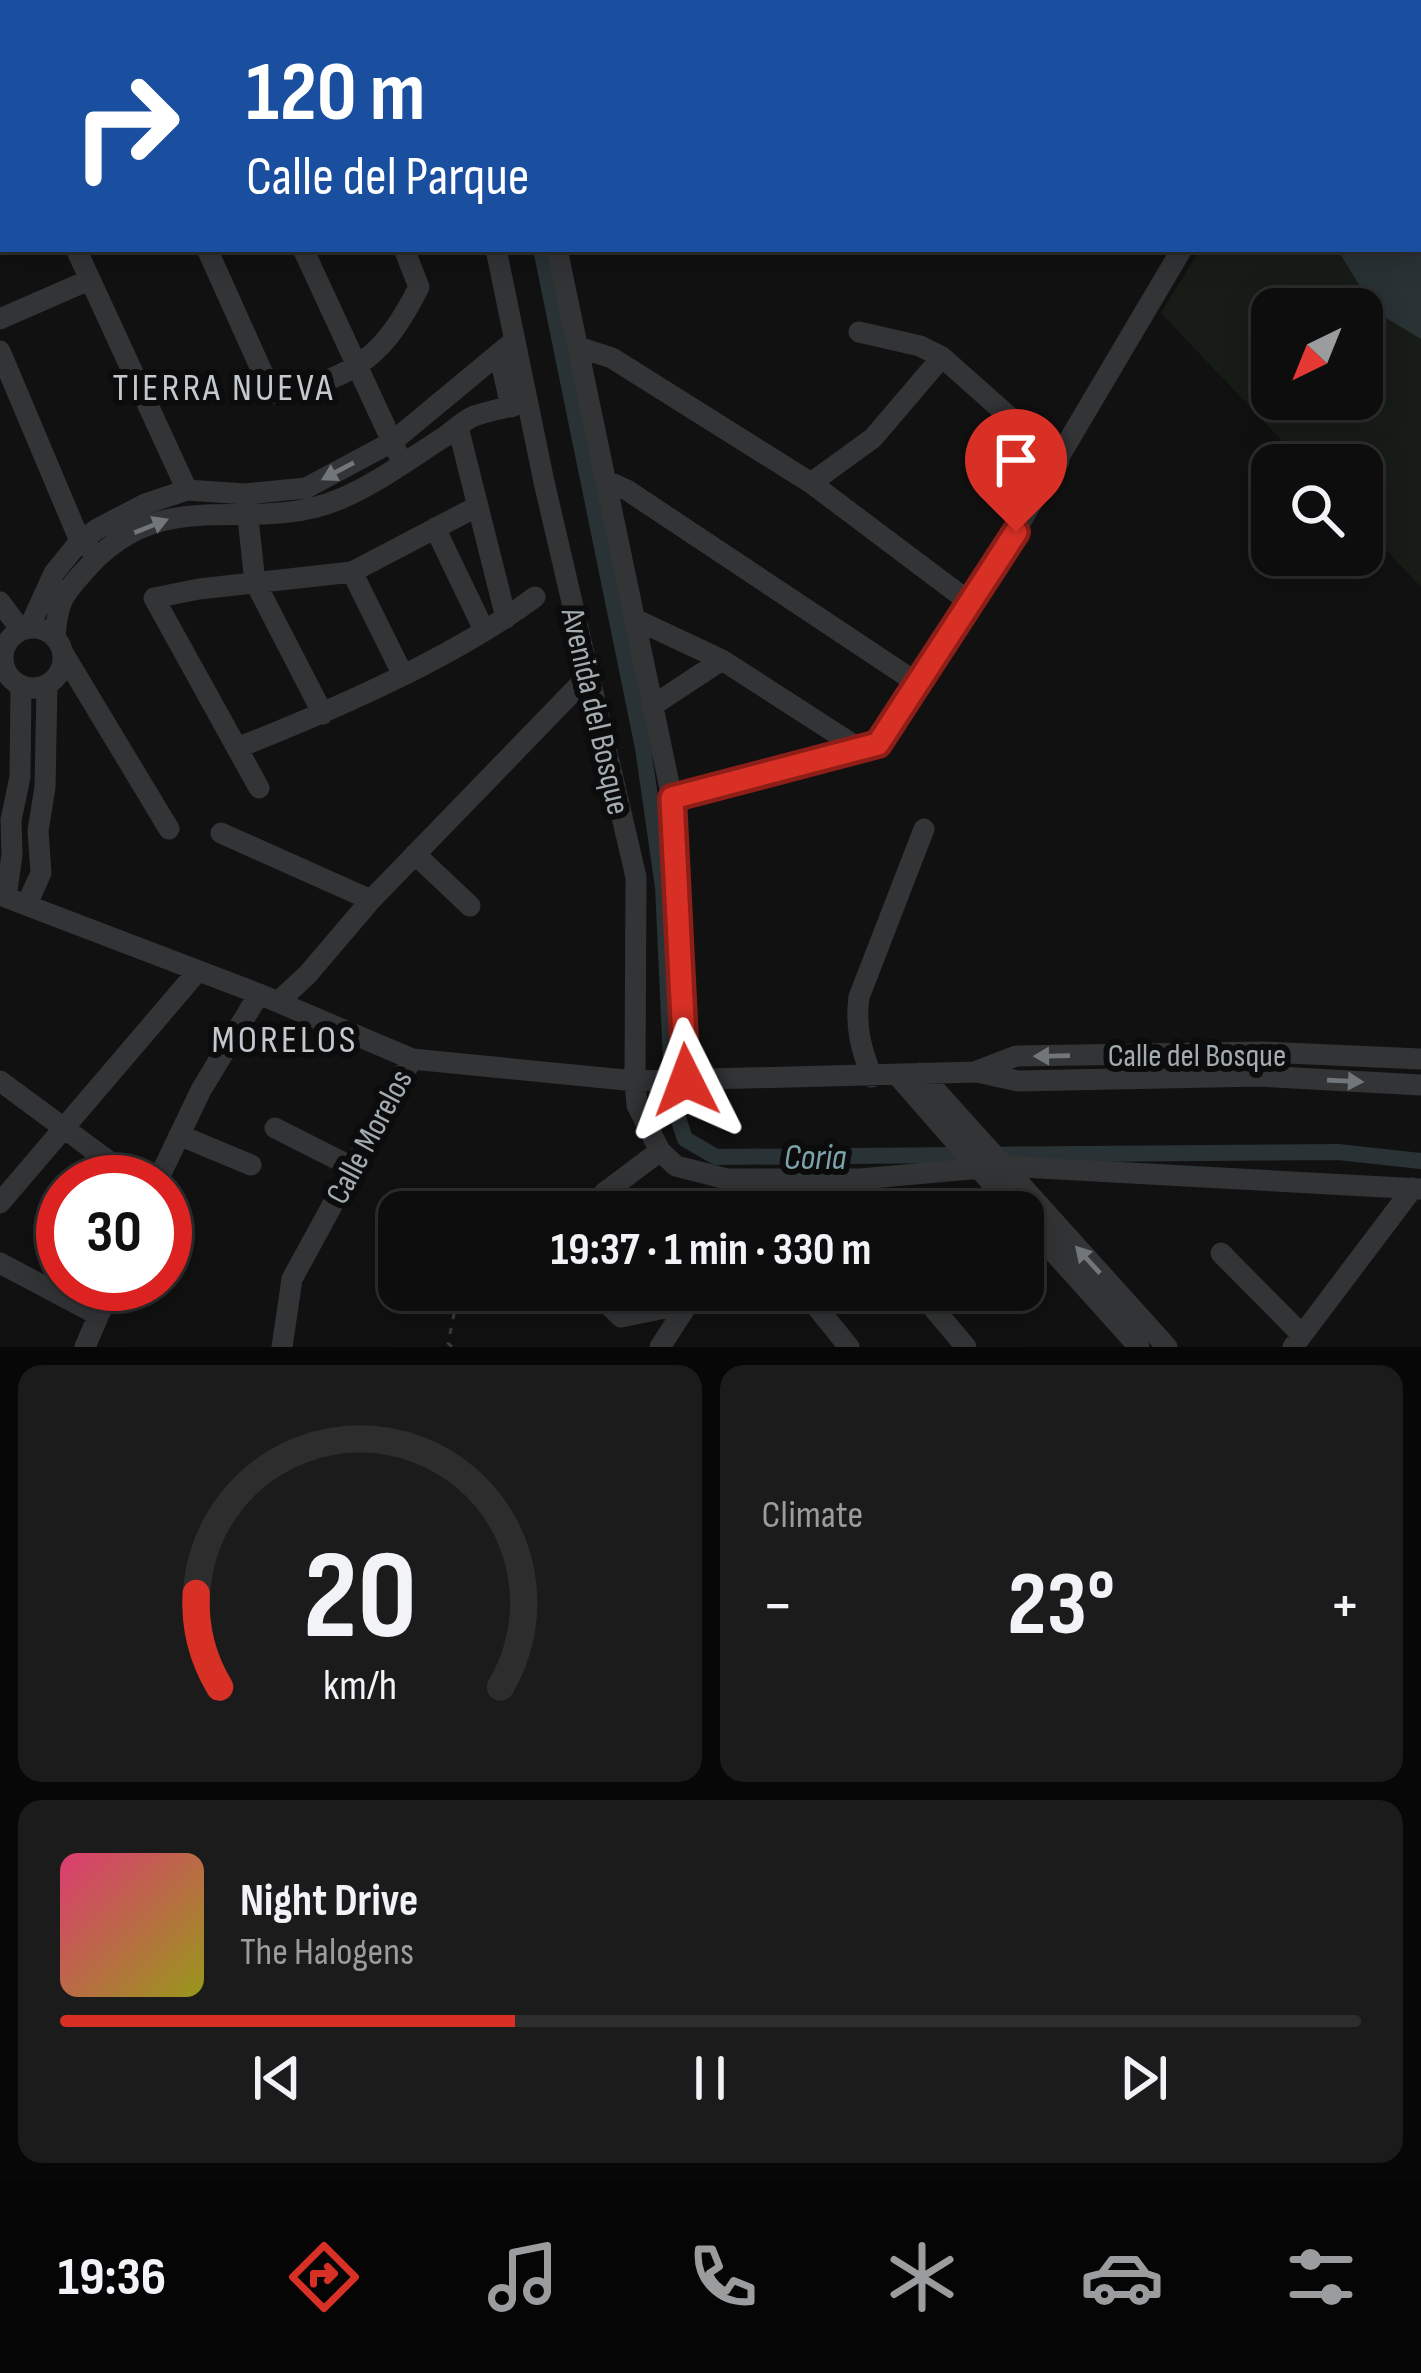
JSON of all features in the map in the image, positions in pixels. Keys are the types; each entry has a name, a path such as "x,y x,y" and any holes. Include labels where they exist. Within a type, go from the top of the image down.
{"street":[{"path":"77,252 187,490"},
{"path":"208,252 274,393 309,387 357,367 396,332 418,287 405,252"},
{"path":"305,252 397,453"},
{"name":"Avenida del Bosque","path":"496,252 519,404 636,877 663,1080 637,1105 668,1159"},
{"path":"558,252 672,798 663,1080"},
{"path":"672,798 878,744 972,604 1180,252"},
{"path":"0,320 89,280"},
{"path":"859,332 920,346 942,357 1059,461"},
{"path":"397,453 507,346"},
{"path":"578,346 612,358 811,482 972,604"},
{"path":"0,351 80,541 98,556"},
{"path":"811,482 873,439 942,357"},
{"path":"247,504 187,490 145,504 80,541 55,573 25,629 6,643 2,662 10,680 27,689 47,686 61,672 57,605 113,543 157,521 247,504 307,488 458,427 471,416 519,404"},
{"path":"458,427 506,618"},
{"path":"607,481 917,683"},
{"path":"247,504 255,582 323,714"},
{"path":"259,788 154,598 352,572 478,506"},
{"path":"435,529 484,630"},
{"path":"352,572 402,673"},
{"path":"237,748 323,714 506,618 535,597"},
{"path":"0,602 25,629 42,629 59,645 169,829"},
{"path":"637,620 722,660 857,747"},
{"path":"652,706 722,660"},
{"path":"170,1155 201,1090 269,998 308,974 370,900 589,675"},
{"path":"11,898 9,780 21,686"},
{"path":"11,898 40,874 47,686"},
{"path":"9,780 45,787"},
{"path":"872,1077 859,1043 859,997 924,830"},
{"path":"221,833 370,900"},
{"path":"415,854 470,906"},
{"name":"Calle Morelos","path":"11,898 412,1059 292,1279 282,1347"},
{"path":"0,1203 196,972"},
{"name":"Calle del Bosque","path":"977,1072 1016,1056 1262,1052 1421,1059"},
{"name":"Calle del Bosque","path":"412,1059 663,1080 977,1072 1018,1081 1258,1076 1421,1084"},
{"path":"909,1074 952,1108 1005,1191"},
{"path":"909,1074 928,1110 986,1161 1166,1347"},
{"path":"0,1081 100,1155"},
{"path":"275,1128 352,1167"},
{"path":"179,1135 251,1165"},
{"path":"608,1191 668,1159 727,1179 860,1179 986,1161 1417,1189"},
{"path":"727,1179 734,1191"},
{"path":"860,1179 860,1191"},
{"path":"1221,1252 1297,1341 1417,1189"},
{"path":"1044,1242 1139,1347"},
{"path":"0,1263 98,1315"},
{"path":"85,1347 100,1311"},
{"path":"612,1311 628,1318 655,1347 681,1311"},
{"path":"628,1318 649,1311"},
{"path":"820,1311 849,1347"},
{"path":"936,1311 966,1347"}],"path":[{"path":"452,1347 448,1343 455,1311"}],"shaded area":[{"path":"1198,252 1421,252 1421,587 1383,547 1383,444 1285,444 1262,420 1383,420 1383,288 1251,288 1251,408 1161,313"},
{"path":"1339,252 1421,252 1421,339 1383,316 1383,288 1361,288"}],"waterway":[{"name":"Coria","path":"542,252 643,748 663,887 673,1103 685,1139 716,1157 1338,1152 1421,1161"}],"district":[{"name":"TIERRA NUEVA","path":"224,386"},
{"name":"MORELOS","path":"285,1038"}],"route":[{"path":"686,1080 672,798 878,744 1016,532"}]}
